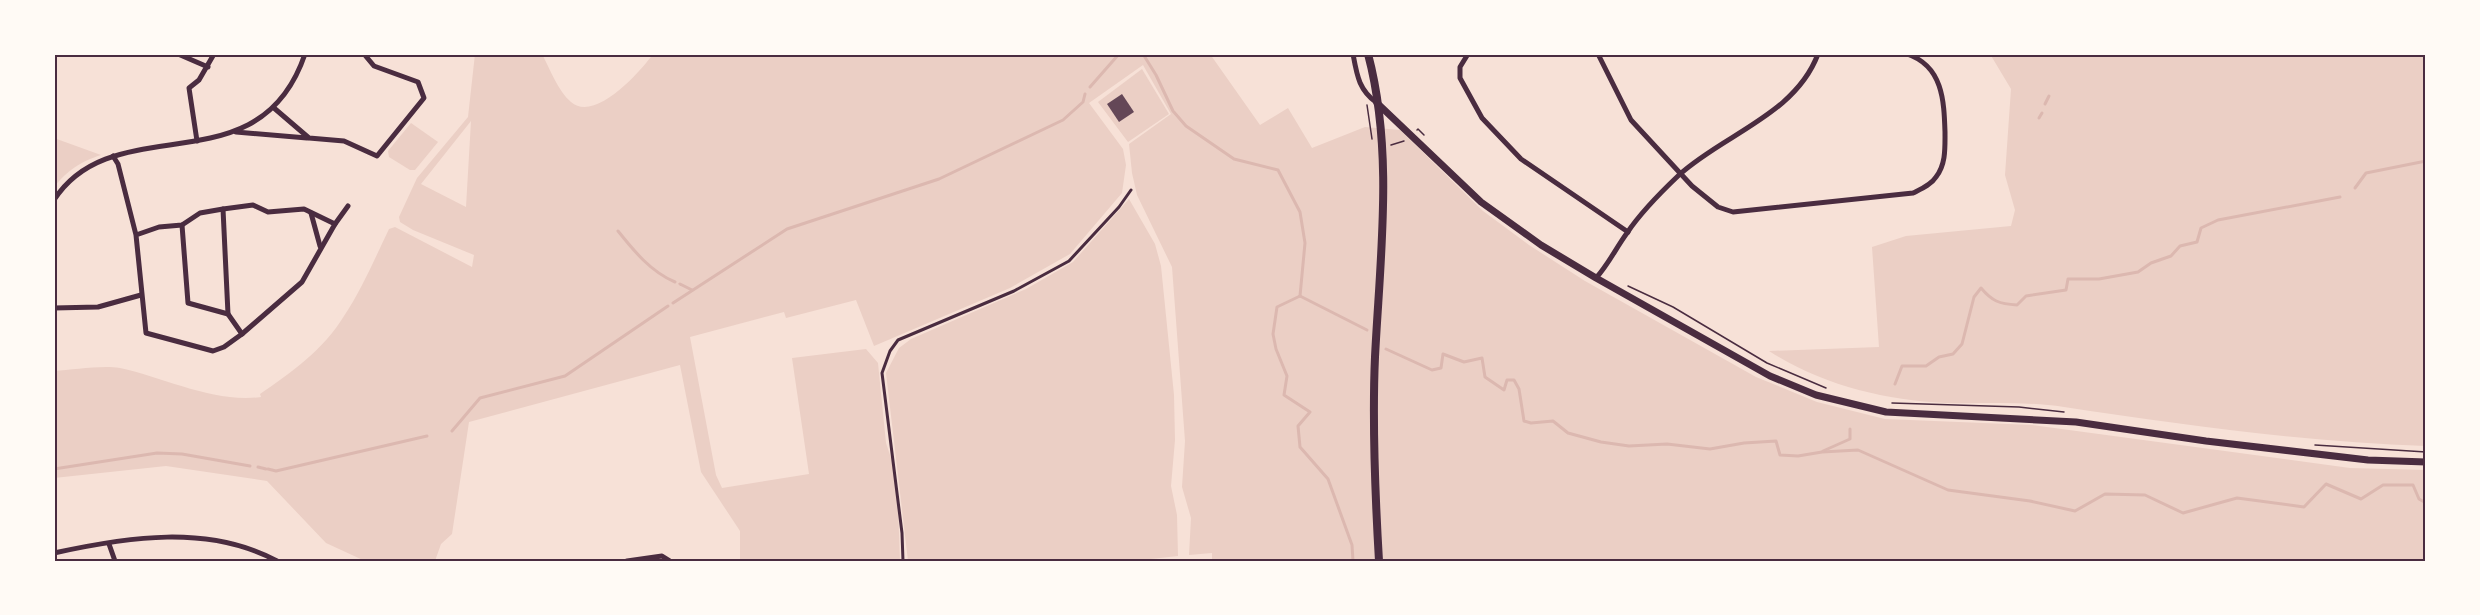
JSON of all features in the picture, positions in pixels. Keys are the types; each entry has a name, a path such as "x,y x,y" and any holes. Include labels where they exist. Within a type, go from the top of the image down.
{"main road":[{"path":"1368,54 1377,104 1382,163 1382,247 1372,453 1378,561"}],"street":[{"path":"177,54 208,67"},
{"path":"197,141 189,88 199,80 214,54"},
{"path":"235,132 274,108 297,78 305,54"},
{"path":"54,200 83,169 113,156 235,132 344,141 377,156 424,98 418,82 374,66 364,54"},
{"path":"1353,54 1357,81 1366,95 1481,202 1541,245 1596,278 1770,376 1816,395 1877,411 2076,422 2205,441 2368,460 2426,462"},
{"path":"1468,54 1460,67 1460,78 1482,118 1521,159 1628,232"},
{"path":"1598,54 1631,120 1680,174 1718,207 1732,212 1913,193 1926,187 1935,179 1943,164 1943,96 1937,80 1927,65 1907,54"},
{"path":"1596,278 1651,203 1701,157 1769,113 1791,95 1814,66 1818,54"},
{"path":"274,108 309,138"},
{"path":"113,156 118,165 136,235 146,333 213,351 224,347 242,334 302,282 321,246 348,206"},
{"path":"136,235 159,227 182,225 200,213 253,205 268,212 304,209 335,224"},
{"path":"223,208 228,314 242,334"},
{"path":"311,213 321,246"},
{"path":"182,225 188,303 228,314"},
{"path":"54,308 98,307 141,295"},
{"path":"54,553 174,536 199,538 244,547 277,561"},
{"path":"109,544 115,561"},
{"path":"627,561 662,556 670,561"}],"lane":[{"path":"903,561 902,533 882,373 890,351 898,340 1014,291 1069,261 1119,207 1131,190"}],"path":[{"path":"1366,95 1373,145"},
{"path":"1622,284 1641,290 1767,363 1833,391"},
{"path":"1889,403 2019,407 2071,413"},
{"path":"2307,444 2426,452"}],"shaded area":[{"path":"475,54 542,54 562,92 571,102 581,107 592,106 604,101 617,92 653,54 1210,54 1260,125 1288,108 1312,148 1365,127 1400,130 1483,211 1529,245 1585,281 1756,377 1817,402 1885,419 2032,425 2350,468 2426,470 2426,561 1212,561 1212,553 1189,555 1191,518 1182,487 1185,441 1172,267 1137,195 1129,144 1171,114 1143,65 1089,103 1123,149 1126,165 1122,193 1070,254 1010,288 874,346 856,300 786,318 784,312 690,337 716,475 722,488 809,474 792,358 866,349 878,363 886,443 892,461 898,505 900,561 740,561 740,531 701,472 680,365 469,422 452,534 441,544 435,561 365,561 326,543 267,481 166,466 54,478 54,371 96,367 120,368 207,393 243,398 261,397 260,394 317,350 336,328 357,295 389,229 395,227 472,267 474,255 413,230 400,222 399,217 417,178 468,117","holes":["471,121 466,207 421,184"]},
{"path":"1990,54 2426,54 2426,446 2335,441 2245,432 2049,405 1946,403 1899,398 1832,382 1789,363 1769,351 1879,347 1872,247 1906,236 2011,226 2015,210 2005,175 2011,89"},
{"path":"1142,69 1169,114 1128,142 1098,102"},
{"path":"411,123 438,142 415,170 410,170 389,157 388,151"},
{"path":"54,138 101,155 75,167 54,187"},
{"path":"1129,199 1155,244 1161,266 1174,395 1175,440 1171,486 1177,515 1178,556 1133,561 908,561 886,373 899,348 911,339 1026,289 1073,262"}],"building":[{"path":"1122,94 1134,112 1119,122 1107,104"}],"waterway":[{"path":"1090,87 1119,54"},
{"path":"1143,54 1173,111 1186,126 1234,159 1278,170 1300,212 1305,243 1300,296"},
{"path":"673,303 787,229 939,179 1063,120 1083,102 1085,94"},
{"path":"2045,104 2049,96"},
{"path":"2039,118 2042,113"},
{"path":"2355,188 2366,173 2426,161"},
{"path":"1895,384 1902,366 1926,366 1939,357 1953,354 1962,344 1974,297 1981,288 1996,301 2017,305 2026,296 2066,290 2068,279 2099,279 2138,272 2151,263 2171,256 2180,246 2197,242 2201,228 2218,220 2340,197"},
{"path":"618,231 651,267 675,282"},
{"path":"680,284 692,290"},
{"path":"1300,296 1277,307 1273,334 1276,349 1287,376 1284,395 1310,412 1298,426 1300,447 1328,479 1352,545 1353,561"},
{"path":"1300,296 1367,330"},
{"path":"452,431 480,398 565,376 668,306"},
{"path":"1386,349 1432,370 1441,368 1443,354 1464,362 1482,358 1485,377 1504,390 1507,380 1514,380 1519,389 1524,421 1531,423 1553,421 1568,433 1601,442 1629,446 1667,444 1710,449 1744,443 1776,441 1780,455 1798,456 1858,450 1948,490 2030,501 2075,511 2105,494 2145,495 2183,513 2237,498 2304,507 2326,484 2361,499 2383,485 2413,485 2419,499 2426,503"},
{"path":"1823,451 1850,439 1850,429"},
{"path":"268,469 276,471 427,436"},
{"path":"54,469 157,453 182,454 250,466"},
{"path":"258,467 266,469"}]}
